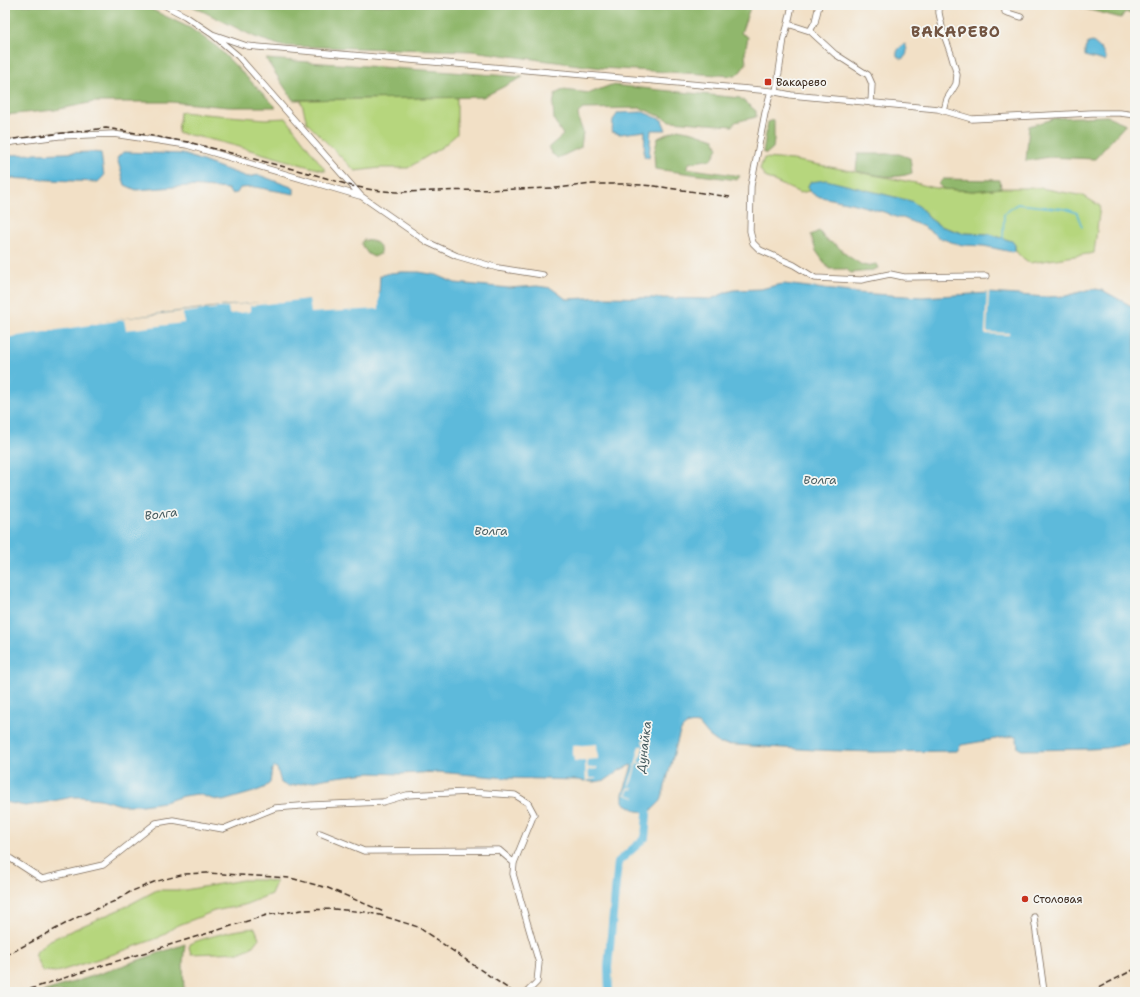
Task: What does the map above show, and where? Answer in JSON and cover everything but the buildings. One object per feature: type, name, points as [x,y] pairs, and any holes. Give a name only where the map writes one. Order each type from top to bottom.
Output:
[{"type":"street","points":[[164,5],[185,16],[212,34],[238,56],[361,196],[427,242],[457,256],[498,268],[543,275]]},
{"type":"street","points":[[792,5],[774,91],[765,113],[751,186],[750,231],[753,243],[760,250],[794,265],[815,278],[861,280],[890,274],[904,276],[986,276]]},
{"type":"street","points":[[810,32],[815,22],[819,5]]},
{"type":"street","points":[[940,5],[939,13],[943,32],[957,75],[956,84],[947,100],[944,111]]},
{"type":"street","points":[[1005,5],[1005,12],[1021,17]]},
{"type":"street","points":[[788,24],[810,32],[835,54],[868,75],[872,84],[871,103]]},
{"type":"street","points":[[212,34],[247,46],[774,91],[791,95],[938,109],[972,119],[1092,113],[1120,113],[1135,115]]},
{"type":"street","points":[[5,143],[59,136],[113,134],[187,145],[361,196]]},
{"type":"street","points":[[5,855],[42,879],[102,865],[156,823],[173,820],[223,829],[275,808],[383,802],[407,795],[470,792],[516,795],[528,803],[534,814],[514,864],[513,874],[540,963],[537,982],[527,992]]},
{"type":"street","points":[[320,833],[364,851],[498,850],[514,864]]},
{"type":"street","points":[[1034,917],[1044,992]]},
{"type":"green space","points":[[5,5],[142,5],[190,28],[217,47],[276,107],[229,107],[171,102],[94,102],[55,110],[5,115]]},
{"type":"green space","points":[[190,5],[751,5],[741,33],[748,37],[745,53],[746,64],[735,76],[602,68],[472,51],[282,46],[255,37]]},
{"type":"green space","points":[[1070,5],[1135,5],[1135,15],[1125,12],[1121,18]]},
{"type":"green space","points":[[266,59],[523,77],[483,97],[293,100]]},
{"type":"green space","points":[[611,85],[740,98],[756,111],[756,117],[735,122],[733,126],[671,121],[641,108],[583,109],[578,113],[583,132],[581,147],[558,158],[551,153],[549,147],[563,135],[554,120],[553,106],[555,94],[563,90],[590,93]]},
{"type":"green space","points":[[457,97],[457,134],[442,147],[408,168],[380,168],[355,171],[307,123],[301,100]]},
{"type":"green space","points":[[180,112],[266,119],[286,118],[326,171],[234,145],[178,133]]},
{"type":"green space","points":[[1107,116],[1126,124],[1095,159],[1049,157],[1026,161],[1029,126],[1054,118]]},
{"type":"green space","points":[[774,120],[773,148],[766,154],[763,152],[768,122]]},
{"type":"green space","points":[[678,129],[714,139],[718,148],[712,159],[689,163],[686,168],[740,176],[737,180],[655,169],[654,153],[658,138]]},
{"type":"green space","points":[[858,154],[899,154],[910,158],[912,173],[891,176],[856,171]]},
{"type":"green space","points":[[764,158],[793,160],[943,189],[973,191],[1001,188],[1040,188],[1084,196],[1100,206],[1094,253],[1030,263],[1020,256],[1015,250],[1015,245],[1011,241],[989,234],[962,233],[940,226],[929,218],[920,207],[808,186],[809,191],[800,193],[765,177],[760,169]]},
{"type":"green space","points":[[943,179],[1000,180],[1001,188],[973,191],[943,189],[938,184]]},
{"type":"green space","points":[[819,231],[826,240],[836,245],[848,256],[862,265],[867,266],[876,264],[878,268],[870,271],[851,273],[846,269],[829,269],[816,251],[811,235]]},
{"type":"green space","points":[[363,240],[376,242],[380,246],[380,254],[374,257],[368,254],[361,244]]},
{"type":"green space","points":[[243,880],[264,880],[276,882],[271,894],[244,905],[214,911],[176,926],[158,938],[57,972],[42,971],[34,954],[48,941],[125,907],[157,890],[185,890]]},
{"type":"green space","points":[[255,928],[259,938],[252,947],[241,952],[191,954],[189,947],[191,943],[239,930]]},
{"type":"green space","points":[[185,944],[183,962],[184,992],[42,992],[93,976]]},
{"type":"water","points":[[1093,42],[1101,49],[1106,59],[1105,61],[1085,56],[1085,49],[1088,43]]},
{"type":"water","points":[[905,44],[907,53],[905,57],[901,59],[897,56],[897,52]]},
{"type":"water","points":[[643,112],[662,120],[666,130],[651,130],[649,158],[644,156],[645,131],[620,134],[612,132],[613,120],[618,113]]},
{"type":"water","points":[[123,152],[183,154],[247,177],[259,175],[294,188],[294,194],[255,187],[240,188],[237,193],[231,194],[228,189],[189,186],[136,190],[125,185],[117,158]]},
{"type":"water","points":[[101,153],[104,176],[98,182],[5,178],[5,155]]},
{"type":"water","points":[[826,180],[911,201],[920,207],[929,218],[940,226],[962,233],[989,234],[1012,241],[1015,245],[1015,250],[1012,252],[984,246],[957,244],[940,238],[924,227],[903,218],[898,218],[884,212],[851,203],[816,196],[809,191],[808,186],[810,182]]},
{"type":"water","name":"Волга","points":[[402,272],[419,272],[437,275],[455,283],[509,288],[537,286],[551,288],[566,299],[604,297],[711,299],[734,290],[761,289],[784,284],[857,293],[922,297],[989,293],[1046,297],[1066,296],[1095,289],[1102,290],[1135,308],[1135,742],[1107,748],[1022,750],[1018,748],[1017,738],[1013,736],[961,745],[957,751],[872,752],[815,750],[720,744],[709,736],[699,724],[692,723],[686,725],[679,735],[661,801],[652,810],[647,812],[637,811],[623,801],[623,794],[632,766],[631,765],[620,770],[606,780],[594,782],[577,780],[507,778],[438,772],[359,774],[329,778],[291,786],[281,783],[277,768],[274,767],[272,769],[270,783],[264,788],[223,801],[198,794],[183,796],[164,802],[142,805],[121,805],[100,799],[82,797],[73,797],[25,806],[5,802],[5,336],[224,306],[379,294],[380,276]]},
{"type":"pier","points":[[987,291],[989,291],[987,332],[1009,333],[1009,335],[985,334]]},
{"type":"pier","points":[[379,293],[379,309],[311,313],[309,299],[250,306],[250,312],[229,314],[228,307],[183,313],[184,323],[126,330],[124,320],[5,338],[5,334],[20,331],[318,295]]},
{"type":"pier","points":[[643,739],[651,742],[650,745],[644,744],[641,755],[646,757],[640,756],[638,762],[646,764],[645,766],[637,763],[629,787],[633,788],[633,790],[629,789],[627,794],[635,798],[623,794],[626,793],[635,766],[632,766],[635,765],[639,746],[643,746]]},
{"type":"pier","points":[[597,744],[598,759],[587,760],[588,768],[597,767],[597,769],[588,770],[589,778],[596,779],[588,780],[588,784],[586,784],[585,760],[574,761],[572,746]]},
{"type":"waterway","points":[[1003,239],[1004,214],[1017,204],[1066,209],[1077,213],[1082,227]]},
{"type":"waterway","name":"Дунайка","points":[[609,992],[608,967],[618,862],[645,838],[648,802]]},
{"type":"railway","points":[[5,140],[106,128],[188,142],[316,175],[352,186],[397,192],[556,188],[593,184],[626,184],[655,186],[730,197]]},
{"type":"railway","points":[[5,956],[80,916],[115,901],[130,892],[154,882],[185,874],[207,873],[290,878],[328,888],[384,912]]},
{"type":"railway","points":[[21,992],[267,915],[302,910],[334,909],[380,915],[418,927],[513,992]]},
{"type":"railway","points":[[1091,992],[1135,969]]},
{"type":"place","name":"Вакарево","points":[[768,82]]},
{"type":"place","name":"Столовая","points":[[1025,899]]},
{"type":"district","name":"ВАКАРЕВО","points":[[956,32]]}]
